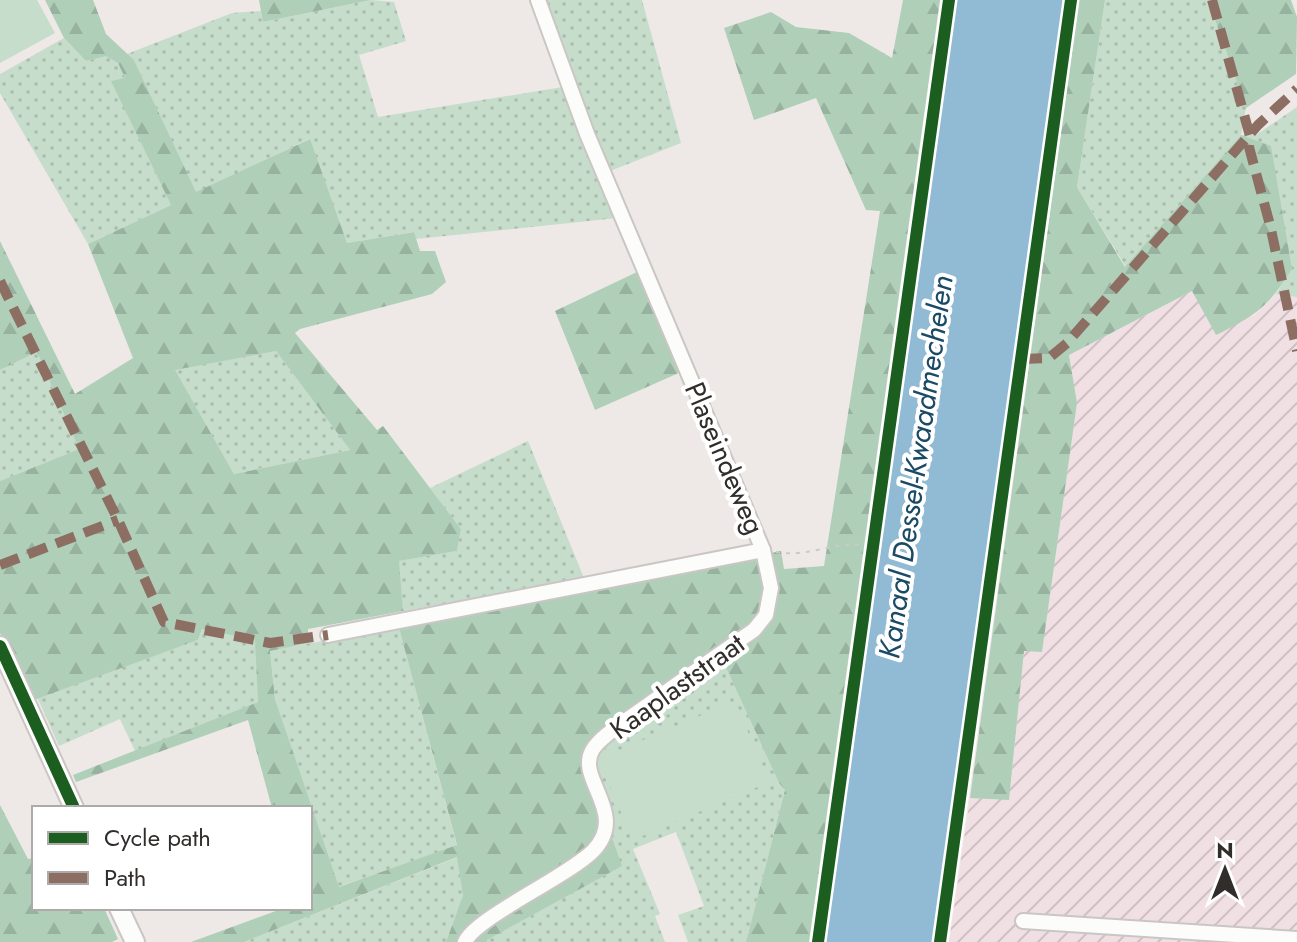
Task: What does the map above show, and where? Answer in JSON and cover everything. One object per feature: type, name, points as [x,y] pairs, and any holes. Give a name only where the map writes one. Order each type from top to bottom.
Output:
[{"type":"street","name":"Plaseindeweg","points":[[328,635],[763,550],[587,134],[538,0]]},
{"type":"street","name":"Kaaplaststraat","points":[[465,942],[478,926],[572,868],[603,839],[607,820],[590,761],[594,747],[626,720],[754,630],[766,615],[771,588],[763,550]]},
{"type":"street","points":[[0,646],[73,806]]},
{"type":"street","points":[[120,910],[135,942]]},
{"type":"street","points":[[1023,921],[1297,939]]},
{"type":"lane","points":[[818,942],[949,0]]},
{"type":"lane","points":[[940,942],[1071,0]]},
{"type":"path","points":[[763,550],[785,554],[824,550],[845,542],[874,546]]},
{"type":"shaded area","points":[[1192,291],[1253,317],[1276,294],[1297,297],[1297,942],[949,942],[970,798],[1009,799],[1024,650],[1042,651],[1077,403],[1069,355]]},
{"type":"green space","points":[[0,0],[37,0],[55,33],[0,63]]},
{"type":"green space","points":[[45,0],[93,0],[106,34],[134,60],[196,192],[310,139],[347,243],[414,232],[420,251],[435,251],[446,282],[432,294],[300,329],[295,333],[377,430],[383,426],[461,529],[457,551],[399,561],[403,611],[308,629],[308,643],[270,651],[275,699],[311,806],[271,806],[248,720],[76,782],[73,775],[258,702],[255,640],[202,629],[198,640],[31,701],[0,633],[0,481],[79,449],[37,352],[0,370],[0,241],[75,394],[133,358],[88,244],[171,205],[111,81],[125,78],[118,63],[106,56],[86,61],[64,38]],"holes":[[[276,351],[350,450],[234,474],[175,370]]]},
{"type":"green space","points":[[259,0],[371,0],[263,22]]},
{"type":"green space","points":[[371,0],[394,2],[406,41],[359,55],[378,117],[563,87],[617,218],[416,239],[413,232],[347,243],[309,139],[196,193],[134,60],[127,54],[232,13],[261,11],[263,22]]},
{"type":"green space","points":[[543,0],[642,0],[681,143],[610,171]]},
{"type":"green space","points":[[903,0],[940,0],[809,942],[746,942],[785,790],[719,652],[590,745],[585,762],[622,866],[487,942],[446,942],[463,895],[457,857],[244,942],[191,942],[279,910],[312,910],[312,808],[339,887],[457,845],[399,628],[781,551],[784,569],[824,566],[880,211],[866,210],[816,98],[754,120],[724,28],[771,12],[796,27],[849,33],[892,58]]},
{"type":"green space","points":[[1079,0],[1105,0],[1077,187],[1125,267],[1241,135],[1271,146],[1292,269],[1260,309],[1216,335],[1192,291],[1069,355],[1077,403],[1042,652],[1024,651],[1009,800],[970,798]]},
{"type":"green space","points":[[1105,0],[1208,0],[1246,108],[1241,135],[1126,267],[1077,187]]},
{"type":"green space","points":[[1208,0],[1291,0],[1297,17],[1296,74],[1246,108]]},
{"type":"green space","points":[[64,38],[86,61],[106,55],[118,62],[125,78],[112,82],[171,205],[88,244],[0,93],[0,74]]},
{"type":"green space","points":[[1297,107],[1297,297],[1276,294],[1292,269],[1241,135],[1256,135]]},
{"type":"green space","points":[[637,272],[681,372],[595,410],[555,311]]},
{"type":"green space","points":[[276,351],[350,450],[234,474],[174,369]]},
{"type":"green space","points":[[37,352],[79,449],[0,481],[0,370]]},
{"type":"green space","points":[[528,441],[584,578],[403,611],[398,561],[457,551],[461,529],[430,488]]},
{"type":"green space","points":[[399,628],[457,846],[338,887],[275,699],[270,650]]},
{"type":"green space","points":[[202,629],[256,640],[258,702],[135,751],[120,719],[59,746],[37,697],[198,640]]},
{"type":"green space","points":[[719,651],[779,783],[785,790],[746,942],[688,942],[678,915],[704,906],[676,832],[633,849],[660,914],[655,916],[665,942],[487,942],[621,866],[585,762],[585,753]]},
{"type":"green space","points":[[735,701],[769,782],[633,840],[598,759]]},
{"type":"green space","points":[[0,805],[28,859],[32,858],[32,910],[105,910],[118,939],[112,942],[0,942]]},
{"type":"green space","points":[[458,857],[463,895],[446,942],[244,942]]},
{"type":"water","name":"Kanaal Dessel-Kwaadmechelen","points":[[957,0],[1064,0],[934,942],[826,942]]},
{"type":"marked path","points":[[1212,0],[1250,136],[1249,147],[1270,225],[1297,351]]},
{"type":"marked path","points":[[1022,359],[1049,358],[1067,343],[1258,125],[1297,89]]},
{"type":"marked path","points":[[0,281],[118,520],[164,622],[270,643],[328,635]]},
{"type":"marked path","points":[[0,565],[118,520]]},
{"type":"cycle path","points":[[818,942],[949,0]]},
{"type":"cycle path","points":[[940,942],[1071,0]]},
{"type":"cycle path","points":[[0,646],[73,806]]}]
